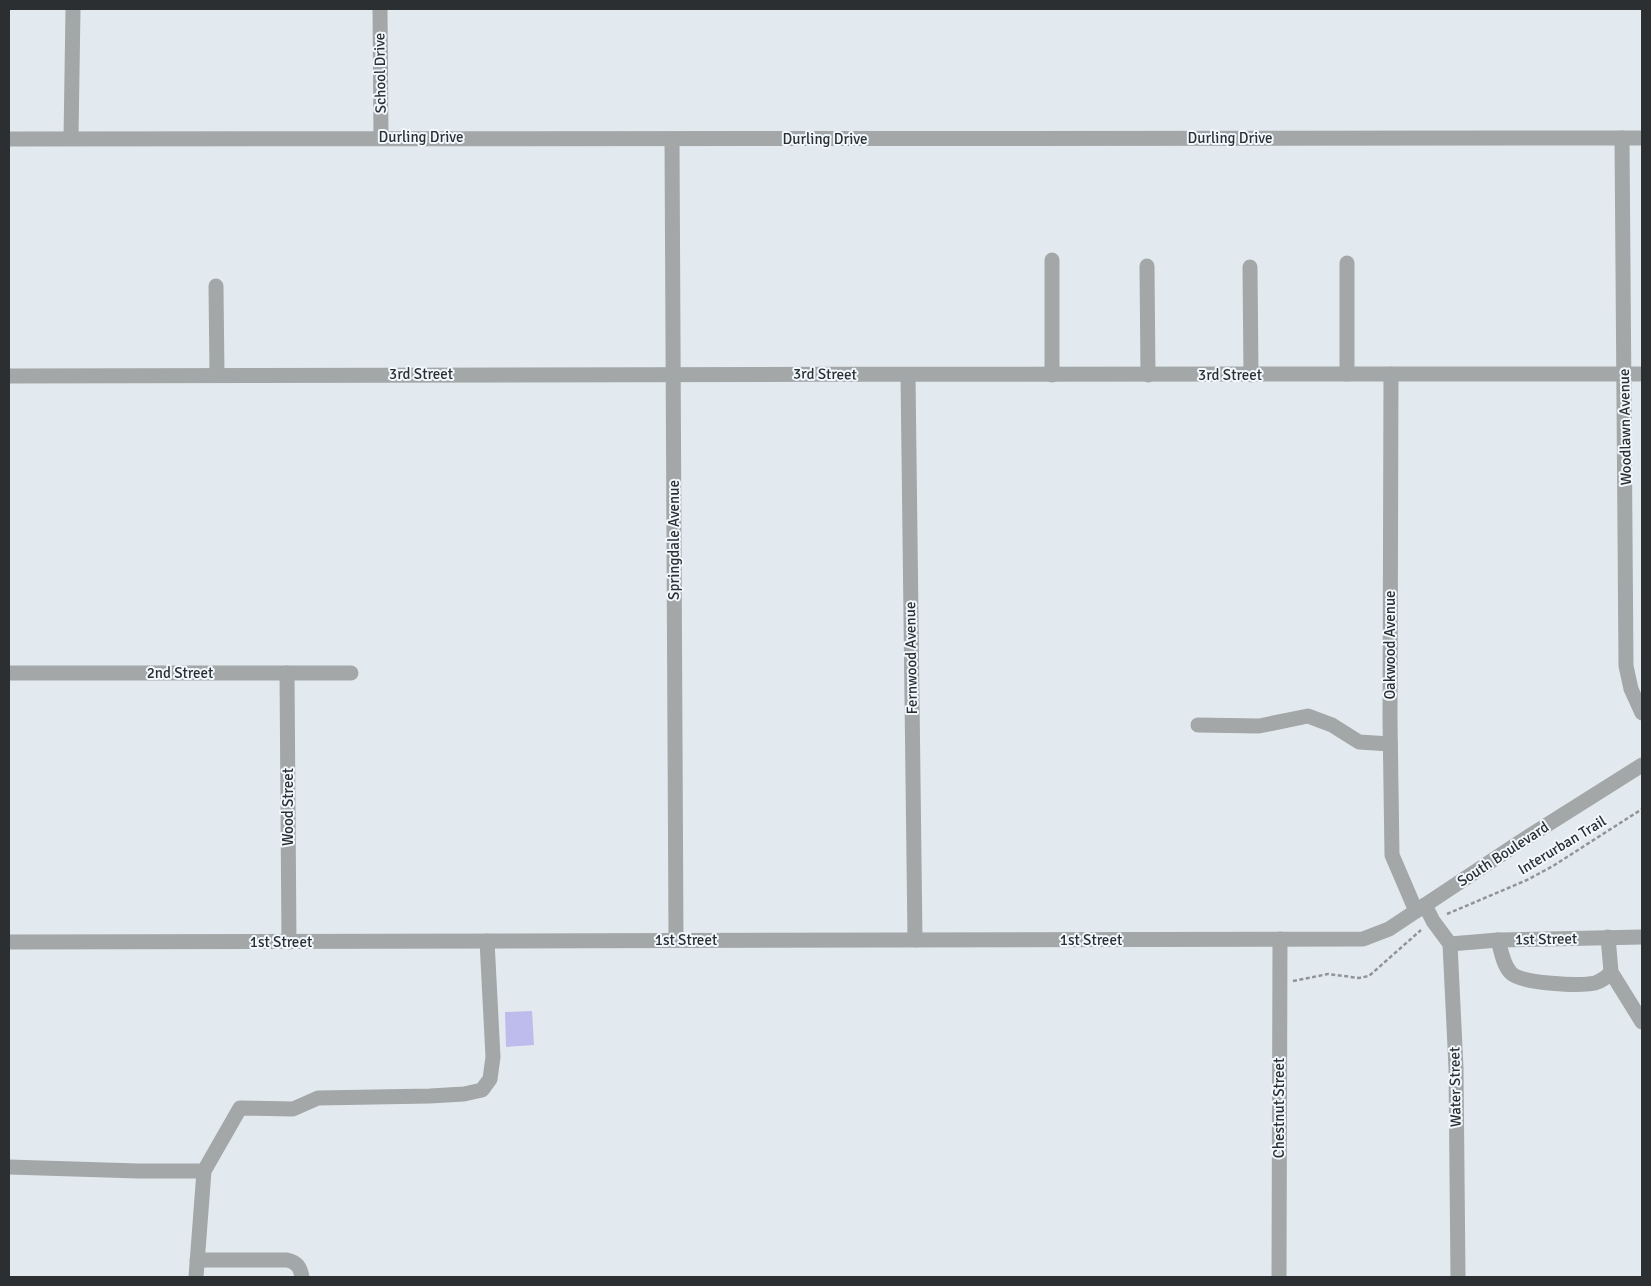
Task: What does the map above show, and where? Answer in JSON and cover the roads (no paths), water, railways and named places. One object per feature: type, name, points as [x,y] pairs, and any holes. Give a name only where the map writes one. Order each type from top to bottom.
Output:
[{"type":"street","points":[[71,138],[73,9]]},
{"type":"street","name":"School Drive","points":[[380,9],[381,137]]},
{"type":"street","name":"Durling Drive","points":[[9,139],[381,137],[672,139],[1642,138]]},
{"type":"street","name":"Woodlawn Avenue","points":[[1622,138],[1626,666],[1631,689],[1642,712]]},
{"type":"street","name":"Springdale Avenue","points":[[672,139],[676,940]]},
{"type":"street","points":[[1052,260],[1052,375]]},
{"type":"street","points":[[1347,263],[1347,374]]},
{"type":"street","points":[[1147,266],[1148,374]]},
{"type":"street","points":[[1250,266],[1251,374]]},
{"type":"street","points":[[216,286],[217,375]]},
{"type":"street","name":"3rd Street","points":[[9,376],[673,373],[908,375],[1642,374]]},
{"type":"street","name":"Oakwood Avenue","points":[[1390,374],[1390,744],[1392,855],[1421,908]]},
{"type":"street","name":"Fernwood Avenue","points":[[908,375],[914,940]]},
{"type":"street","name":"2nd Street","points":[[9,673],[351,673]]},
{"type":"street","name":"Wood Street","points":[[287,673],[289,942]]},
{"type":"street","points":[[1198,725],[1259,726],[1308,716],[1332,726],[1359,742],[1390,744]]},
{"type":"street","name":"South Boulevard","points":[[1363,939],[1389,929],[1520,842],[1642,765]]},
{"type":"street","points":[[1421,908],[1450,944]]},
{"type":"street","points":[[1608,937],[1611,972],[1642,1022]]},
{"type":"street","name":"1st Street","points":[[1450,944],[1498,940],[1642,937]]},
{"type":"street","name":"Chestnut Street","points":[[1278,1277],[1280,939]]},
{"type":"street","name":"1st Street","points":[[9,942],[1363,939]]},
{"type":"street","points":[[1498,940],[1511,972],[1520,978],[1535,981],[1587,984],[1598,982],[1611,972]]},
{"type":"street","points":[[196,1277],[204,1170],[240,1108],[293,1109],[318,1098],[430,1096],[464,1094],[482,1090],[490,1079],[493,1057],[487,941]]},
{"type":"street","name":"Water Street","points":[[1450,944],[1456,1068],[1458,1277]]},
{"type":"street","points":[[9,1167],[138,1172],[204,1170]]},
{"type":"street","points":[[197,1260],[294,1261],[302,1277]]}]
